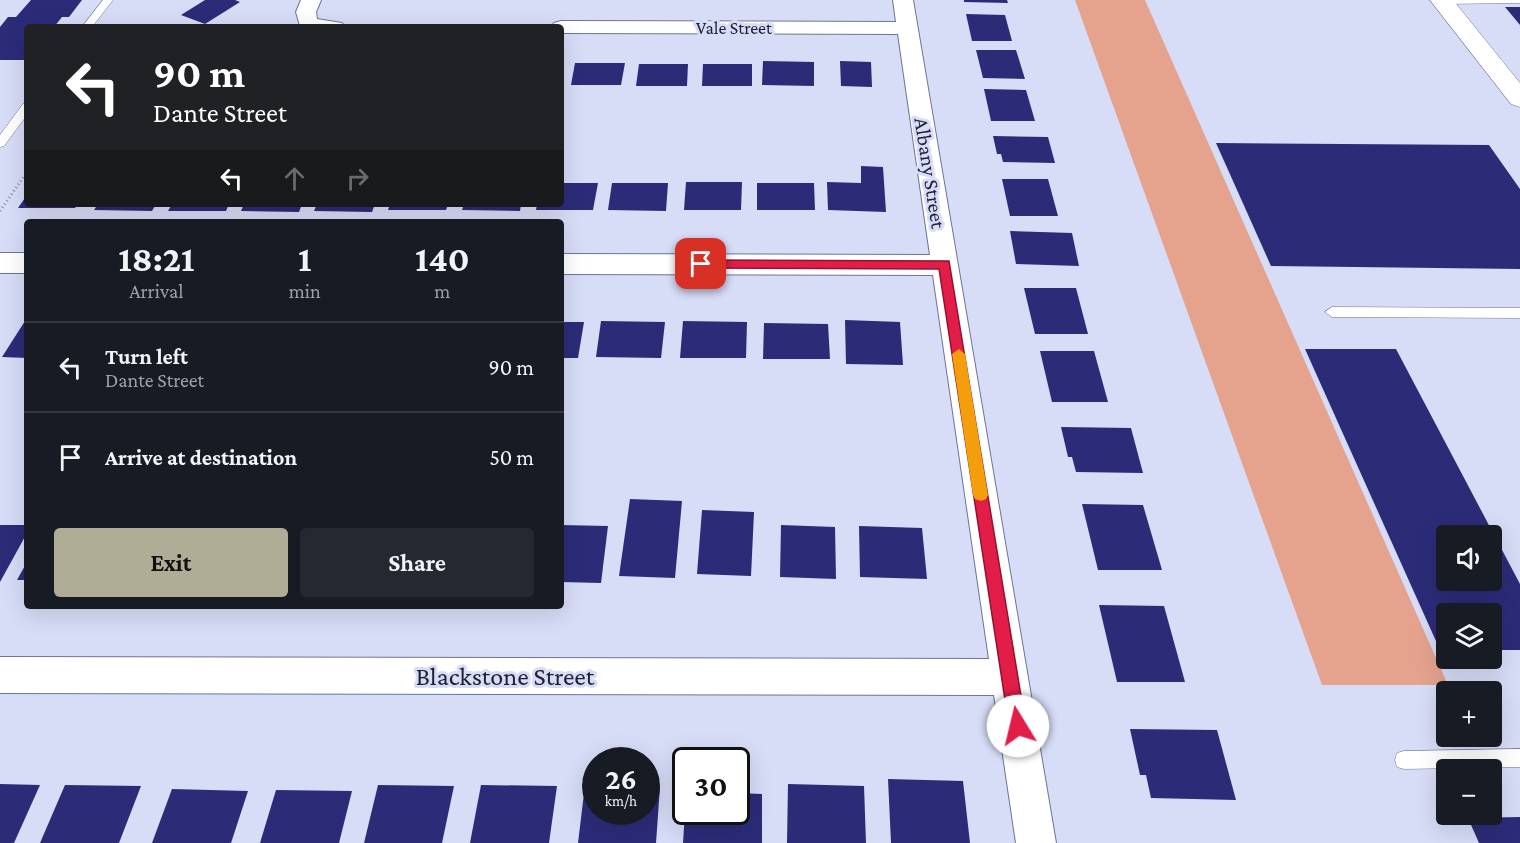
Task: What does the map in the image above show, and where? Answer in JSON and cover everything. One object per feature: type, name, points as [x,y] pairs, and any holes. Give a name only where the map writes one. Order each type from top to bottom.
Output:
[{"type":"street","points":[[311,0],[306,12],[307,22],[313,24]]},
{"type":"street","points":[[1442,0],[1520,99]]},
{"type":"street","name":"Vale Street","points":[[564,27],[905,14]]},
{"type":"street","name":"Albany Street","points":[[905,14],[1036,843]]},
{"type":"street","points":[[0,263],[24,263]]},
{"type":"street","points":[[564,264],[945,265]]},
{"type":"street","name":"Blackstone Street","points":[[0,675],[1010,677]]},
{"type":"lane","points":[[89,24],[108,0]]},
{"type":"lane","points":[[1442,0],[1520,0]]},
{"type":"lane","points":[[0,143],[24,111]]},
{"type":"lane","points":[[1332,312],[1520,313]]},
{"type":"lane","points":[[1404,760],[1520,758]]},
{"type":"path","points":[[0,211],[24,176]]},
{"type":"shaded area","points":[[1075,0],[1145,0],[1436,658],[1436,669],[1441,669],[1446,681],[1436,681],[1436,685],[1322,685]]},
{"type":"building","points":[[31,0],[82,0],[69,17],[62,17],[56,24],[24,24],[24,60],[0,60],[0,27],[8,17],[16,17]]},
{"type":"building","points":[[205,0],[240,2],[205,24],[181,15]]},
{"type":"building","points":[[964,0],[1007,0],[1008,3],[964,2]]},
{"type":"building","points":[[1505,7],[1520,7],[1520,25]]},
{"type":"building","points":[[966,14],[1005,15],[1012,41],[972,41]]},
{"type":"building","points":[[976,50],[1016,50],[1025,79],[983,78]]},
{"type":"building","points":[[763,61],[814,62],[814,86],[762,85]]},
{"type":"building","points":[[840,61],[871,62],[872,87],[841,86]]},
{"type":"building","points":[[575,63],[625,63],[621,85],[571,85]]},
{"type":"building","points":[[639,64],[688,64],[687,86],[636,86]]},
{"type":"building","points":[[703,64],[752,64],[752,86],[702,86]]},
{"type":"building","points":[[984,89],[1026,90],[1035,121],[991,121]]},
{"type":"building","points":[[993,136],[1048,137],[1055,163],[1003,162],[1001,154],[997,154]]},
{"type":"building","points":[[1216,143],[1489,145],[1520,189],[1520,269],[1271,266]]},
{"type":"building","points":[[861,166],[883,167],[886,212],[828,210],[827,182],[861,183]]},
{"type":"building","points":[[1002,179],[1048,179],[1058,216],[1010,216]]},
{"type":"building","points":[[686,182],[742,182],[741,210],[684,210]]},
{"type":"building","points":[[564,183],[598,183],[593,210],[536,210],[536,207],[564,207]]},
{"type":"building","points":[[612,183],[668,183],[666,211],[608,210]]},
{"type":"building","points":[[757,183],[814,183],[815,210],[757,210]]},
{"type":"building","points":[[24,199],[24,207],[76,207],[75,208],[18,208]]},
{"type":"building","points":[[96,207],[154,207],[152,211],[94,210]]},
{"type":"building","points":[[170,207],[228,207],[226,211],[168,211]]},
{"type":"building","points":[[243,207],[301,207],[299,212],[241,211]]},
{"type":"building","points":[[316,207],[374,207],[372,212],[314,211]]},
{"type":"building","points":[[389,207],[447,207],[446,210],[388,210]]},
{"type":"building","points":[[463,207],[521,207],[520,211],[462,210]]},
{"type":"building","points":[[1010,231],[1072,233],[1079,266],[1016,264]]},
{"type":"building","points":[[1024,288],[1076,288],[1088,334],[1035,334]]},
{"type":"building","points":[[845,320],[900,322],[903,365],[846,364]]},
{"type":"building","points":[[601,321],[665,322],[661,358],[596,357]]},
{"type":"building","points":[[683,321],[747,322],[746,358],[680,358]]},
{"type":"building","points":[[564,322],[584,322],[578,358],[564,358]]},
{"type":"building","points":[[24,323],[24,358],[2,357]]},
{"type":"building","points":[[764,323],[828,324],[830,359],[763,359]]},
{"type":"building","points":[[1305,349],[1396,349],[1489,525],[1436,525],[1436,591],[1502,591],[1502,550],[1520,584],[1520,650],[1502,650],[1502,603],[1436,603],[1436,641]]},
{"type":"building","points":[[1040,351],[1094,351],[1108,402],[1052,402]]},
{"type":"building","points":[[1061,427],[1131,428],[1143,473],[1076,472],[1072,457],[1068,457]]},
{"type":"building","points":[[630,499],[682,501],[675,578],[619,576]]},
{"type":"building","points":[[1082,504],[1143,505],[1162,570],[1098,570]]},
{"type":"building","points":[[702,510],[754,512],[751,576],[697,574]]},
{"type":"building","points":[[0,525],[24,525],[24,538],[0,582]]},
{"type":"building","points":[[564,525],[608,526],[601,583],[564,582]]},
{"type":"building","points":[[781,525],[835,527],[836,579],[780,577]]},
{"type":"building","points":[[859,526],[922,528],[927,579],[860,577]]},
{"type":"building","points":[[24,567],[24,580],[17,580]]},
{"type":"building","points":[[1099,605],[1164,606],[1185,682],[1117,682]]},
{"type":"building","points":[[1130,729],[1217,730],[1236,800],[1151,798],[1146,775],[1140,775]]},
{"type":"building","points":[[888,779],[963,781],[970,843],[891,843]]},
{"type":"building","points":[[0,784],[40,785],[14,843],[0,843]]},
{"type":"building","points":[[788,784],[864,786],[866,843],[787,843]]},
{"type":"building","points":[[65,785],[141,786],[119,843],[40,843]]},
{"type":"building","points":[[378,785],[454,786],[442,843],[364,843]]},
{"type":"building","points":[[481,785],[557,786],[549,843],[470,843]]},
{"type":"building","points":[[172,789],[248,791],[231,843],[152,843]]},
{"type":"building","points":[[276,790],[352,791],[339,843],[260,843]]},
{"type":"building","points":[[750,794],[762,794],[762,843],[683,843],[684,825],[750,825]]},
{"type":"building","points":[[582,810],[582,825],[657,825],[656,843],[578,843]]},
{"type":"building","points":[[1502,817],[1520,817],[1520,843],[1479,843],[1471,825],[1502,825]]},
{"type":"slow traffic","points":[[959,354],[981,495]]},
{"type":"route","points":[[701,264],[945,265],[1018,726]]}]
